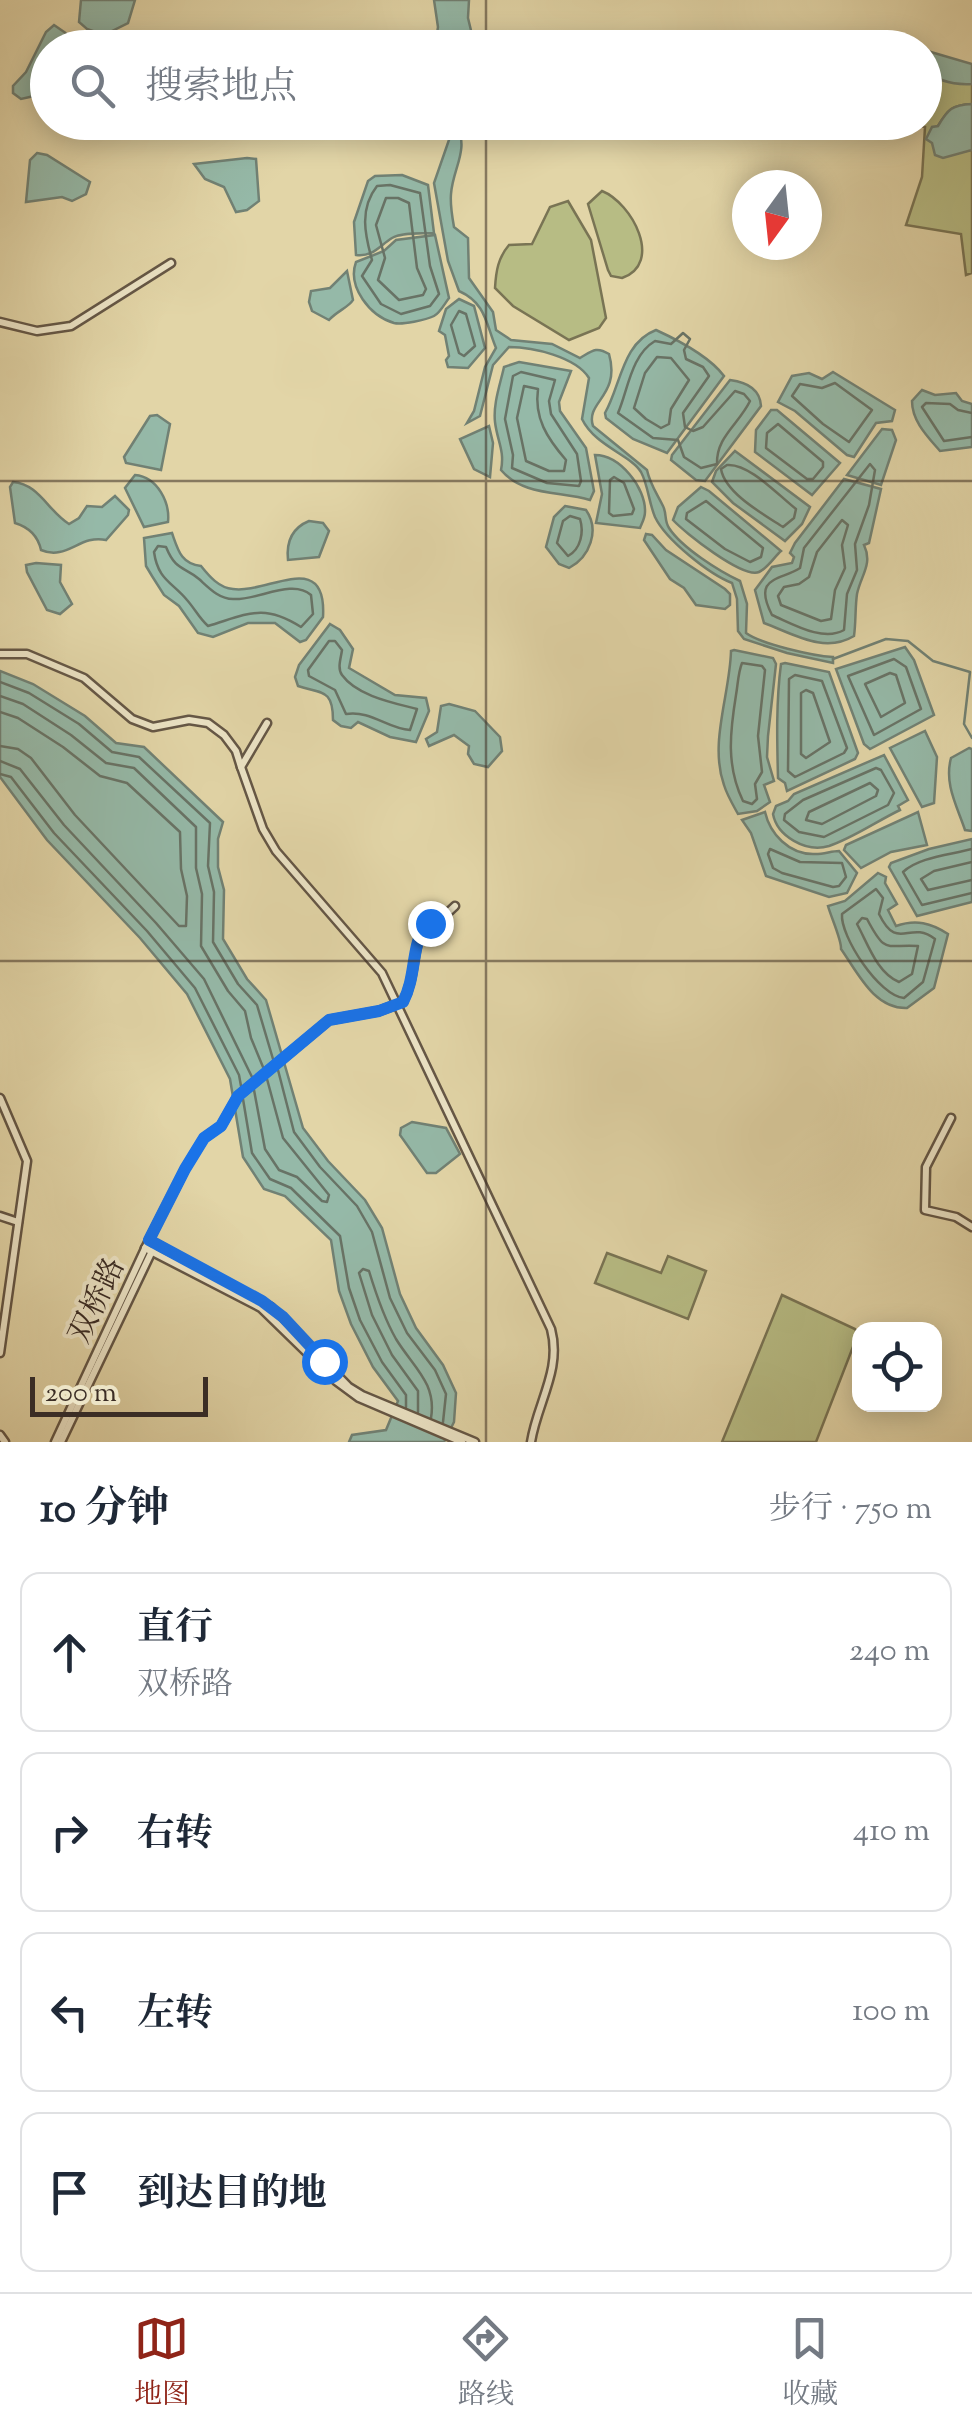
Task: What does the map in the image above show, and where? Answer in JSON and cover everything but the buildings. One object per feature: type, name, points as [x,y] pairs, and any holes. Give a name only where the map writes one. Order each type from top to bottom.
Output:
[{"type":"street","points":[[0,322],[36,331],[71,326],[170,263]]},
{"type":"street","points":[[0,654],[26,654],[84,678],[132,719],[153,727],[189,720],[208,723],[224,734],[236,751],[263,829],[276,852],[382,973],[552,1329],[556,1359],[535,1414],[531,1442]]},
{"type":"street","points":[[241,767],[268,723]]},
{"type":"street","points":[[397,1006],[403,1002],[413,977],[415,944],[424,926],[439,920],[455,906]]},
{"type":"street","name":"双桥路","points":[[58,1442],[185,1169],[204,1138],[221,1126],[238,1096],[329,1020],[397,1006]]},
{"type":"street","points":[[0,1098],[28,1161],[0,1352]]},
{"type":"street","points":[[950,1118],[926,1168],[926,1210],[956,1217],[972,1227]]},
{"type":"street","points":[[0,1216],[18,1222]]},
{"type":"street","points":[[151,1246],[261,1308],[349,1392],[476,1442]]},
{"type":"street","points":[[0,1435],[5,1442]]},
{"type":"street","points":[[453,1436],[462,1442]]},
{"type":"green space","points":[[942,77],[972,84],[972,104],[951,109],[942,120]]},
{"type":"green space","points":[[942,133],[953,153],[972,150],[972,273],[966,275],[961,234],[906,225],[922,177],[924,140],[942,140]]},
{"type":"green space","points":[[602,191],[624,208],[639,233],[641,260],[622,278],[611,276],[608,270],[588,204]]},
{"type":"green space","points":[[568,201],[591,240],[606,318],[599,328],[569,340],[513,306],[495,288],[498,265],[509,245],[532,244],[550,207]]},
{"type":"green space","points":[[607,1253],[661,1273],[668,1256],[706,1271],[688,1319],[595,1283]]},
{"type":"green space","points":[[782,1295],[852,1328],[852,1349],[816,1442],[722,1442]]},
{"type":"water","points":[[81,0],[135,0],[128,23],[114,30],[90,30],[79,22]]},
{"type":"water","points":[[434,0],[469,0],[471,30],[438,30]]},
{"type":"water","points":[[942,55],[972,64],[972,84],[942,79]]},
{"type":"water","points":[[30,64],[30,97],[21,99],[13,93],[13,86]]},
{"type":"water","points":[[972,104],[972,150],[943,158],[935,155],[928,140],[942,140],[942,120],[960,105]]},
{"type":"water","points":[[449,140],[461,140],[451,194],[454,227],[468,238],[469,278],[493,312],[496,330],[511,340],[552,344],[580,358],[597,350],[609,354],[610,380],[594,411],[593,426],[647,470],[667,525],[675,536],[740,581],[747,604],[746,633],[788,649],[833,657],[833,663],[744,639],[738,631],[732,583],[700,564],[668,536],[655,517],[641,472],[595,436],[582,419],[589,378],[574,364],[541,351],[509,347],[493,365],[480,416],[467,423],[485,367],[496,348],[484,315],[475,302],[459,291],[448,261],[434,183]]},
{"type":"water","points":[[37,153],[47,155],[90,182],[86,194],[72,201],[62,197],[26,202],[30,160]]},
{"type":"water","points":[[256,159],[259,201],[236,212],[224,187],[205,179],[194,164]]},
{"type":"water","points":[[402,175],[428,185],[434,233],[396,236],[371,253],[356,255],[354,222],[368,181],[375,176]]},
{"type":"water","points":[[435,235],[449,298],[442,308],[430,318],[414,322],[394,323],[377,314],[358,290],[356,262],[384,251],[396,240]]},
{"type":"water","points":[[347,271],[353,300],[329,320],[312,311],[311,291],[330,288]]},
{"type":"water","points":[[459,299],[474,306],[485,348],[468,368],[448,367],[445,335],[439,331],[446,309]]},
{"type":"water","points":[[656,330],[702,356],[724,376],[667,453],[633,439],[605,413],[629,355],[645,336]]},
{"type":"water","points":[[519,362],[571,371],[559,402],[560,411],[586,448],[594,491],[590,500],[531,489],[501,470],[496,401],[504,367]]},
{"type":"water","points":[[833,372],[895,410],[892,421],[876,423],[854,457],[778,402],[792,376],[809,373],[822,379]]},
{"type":"water","points":[[730,380],[751,387],[761,406],[705,481],[696,480],[671,460],[672,455]]},
{"type":"water","points":[[922,390],[935,395],[956,393],[962,401],[972,404],[972,447],[940,451],[915,415],[912,401]]},
{"type":"water","points":[[771,410],[777,410],[840,463],[812,495],[755,452],[756,430]]},
{"type":"water","points":[[157,415],[170,424],[161,470],[126,463],[124,457],[150,416]]},
{"type":"water","points":[[489,426],[493,443],[490,477],[474,469],[460,439]]},
{"type":"water","points":[[882,429],[892,430],[896,440],[881,485],[847,475]]},
{"type":"water","points":[[735,451],[810,507],[802,524],[785,541],[733,503],[712,482],[716,471]]},
{"type":"water","points":[[595,455],[614,461],[636,483],[645,512],[640,528],[596,523],[602,494]]},
{"type":"water","points":[[135,475],[150,481],[161,492],[168,522],[144,527],[125,488]]},
{"type":"water","points":[[844,479],[881,489],[869,543],[864,545],[867,564],[857,594],[854,636],[820,643],[764,623],[755,590],[772,567],[792,563],[794,557],[790,553],[795,543]]},
{"type":"water","points":[[13,482],[37,493],[69,524],[87,506],[102,507],[115,496],[129,510],[128,515],[106,540],[89,541],[58,552],[41,550],[32,533],[15,523],[10,487]]},
{"type":"water","points":[[701,487],[781,551],[762,570],[740,569],[673,520],[678,507]]},
{"type":"water","points":[[565,506],[586,510],[592,526],[587,550],[569,568],[559,564],[546,547],[554,517]]},
{"type":"water","points":[[309,521],[323,523],[329,531],[319,557],[288,560],[291,536]]},
{"type":"water","points":[[172,533],[185,559],[201,566],[228,588],[247,589],[293,579],[316,584],[322,596],[323,617],[306,640],[300,642],[275,623],[248,623],[213,637],[198,633],[179,606],[164,595],[146,566],[144,538]]},
{"type":"water","points":[[646,534],[725,589],[730,594],[730,605],[725,609],[696,605],[684,588],[670,579],[644,540]]},
{"type":"water","points":[[26,565],[61,565],[60,582],[72,604],[60,614],[47,610],[27,572]]},
{"type":"water","points":[[330,624],[340,630],[353,649],[349,668],[395,695],[426,698],[429,711],[416,742],[390,737],[358,722],[351,728],[341,726],[333,720],[328,697],[298,686],[295,677],[299,665]]},
{"type":"water","points":[[905,647],[914,660],[934,715],[870,749],[864,744],[836,669]]},
{"type":"water","points":[[734,650],[773,658],[776,664],[767,757],[774,781],[764,785],[770,802],[757,811],[738,814],[724,785],[719,752]]},
{"type":"water","points":[[781,664],[829,672],[858,753],[855,759],[787,791],[778,778],[777,750],[779,678]]},
{"type":"water","points":[[0,671],[33,684],[85,716],[116,743],[144,747],[223,822],[218,839],[218,867],[224,890],[223,939],[247,979],[266,1000],[303,1128],[365,1200],[382,1228],[400,1294],[456,1393],[454,1422],[444,1442],[349,1442],[352,1435],[386,1430],[398,1401],[373,1367],[351,1324],[339,1291],[331,1240],[285,1196],[264,1189],[243,1157],[230,1079],[187,994],[47,840],[0,777]]},
{"type":"water","points":[[449,704],[475,711],[500,737],[502,751],[488,767],[474,764],[468,754],[469,746],[454,735],[429,746],[426,739],[437,732],[441,706]]},
{"type":"water","points":[[925,731],[937,757],[934,803],[922,807],[890,748]]},
{"type":"water","points":[[969,748],[972,831],[965,830],[949,777],[951,758]]},
{"type":"water","points":[[884,755],[908,800],[898,806],[900,810],[847,839],[820,848],[802,845],[780,829],[773,814],[776,806],[794,794]]},
{"type":"water","points":[[765,812],[776,835],[796,851],[839,851],[857,873],[847,893],[829,897],[766,876],[751,833],[742,820]]},
{"type":"water","points":[[918,812],[927,845],[891,852],[861,868],[844,850],[846,845]]},
{"type":"water","points":[[972,839],[972,902],[917,916],[889,867],[891,863]]},
{"type":"water","points":[[878,873],[886,877],[885,883],[897,904],[888,910],[896,926],[923,923],[948,934],[934,988],[907,1008],[885,1003],[861,978],[841,949],[828,906],[845,901]]},
{"type":"water","points":[[412,1122],[446,1128],[460,1154],[436,1173],[427,1173],[400,1135],[401,1128]]},
{"type":"waterway","points":[[833,659],[886,639],[908,641],[933,661],[970,672],[964,724],[972,738]]},
{"type":"route","points":[[324,1361],[283,1317],[262,1301],[149,1240],[168,1196],[204,1138],[221,1126],[238,1096],[329,1020],[379,1011],[403,1002],[413,977],[415,944],[424,926],[430,923]]}]
